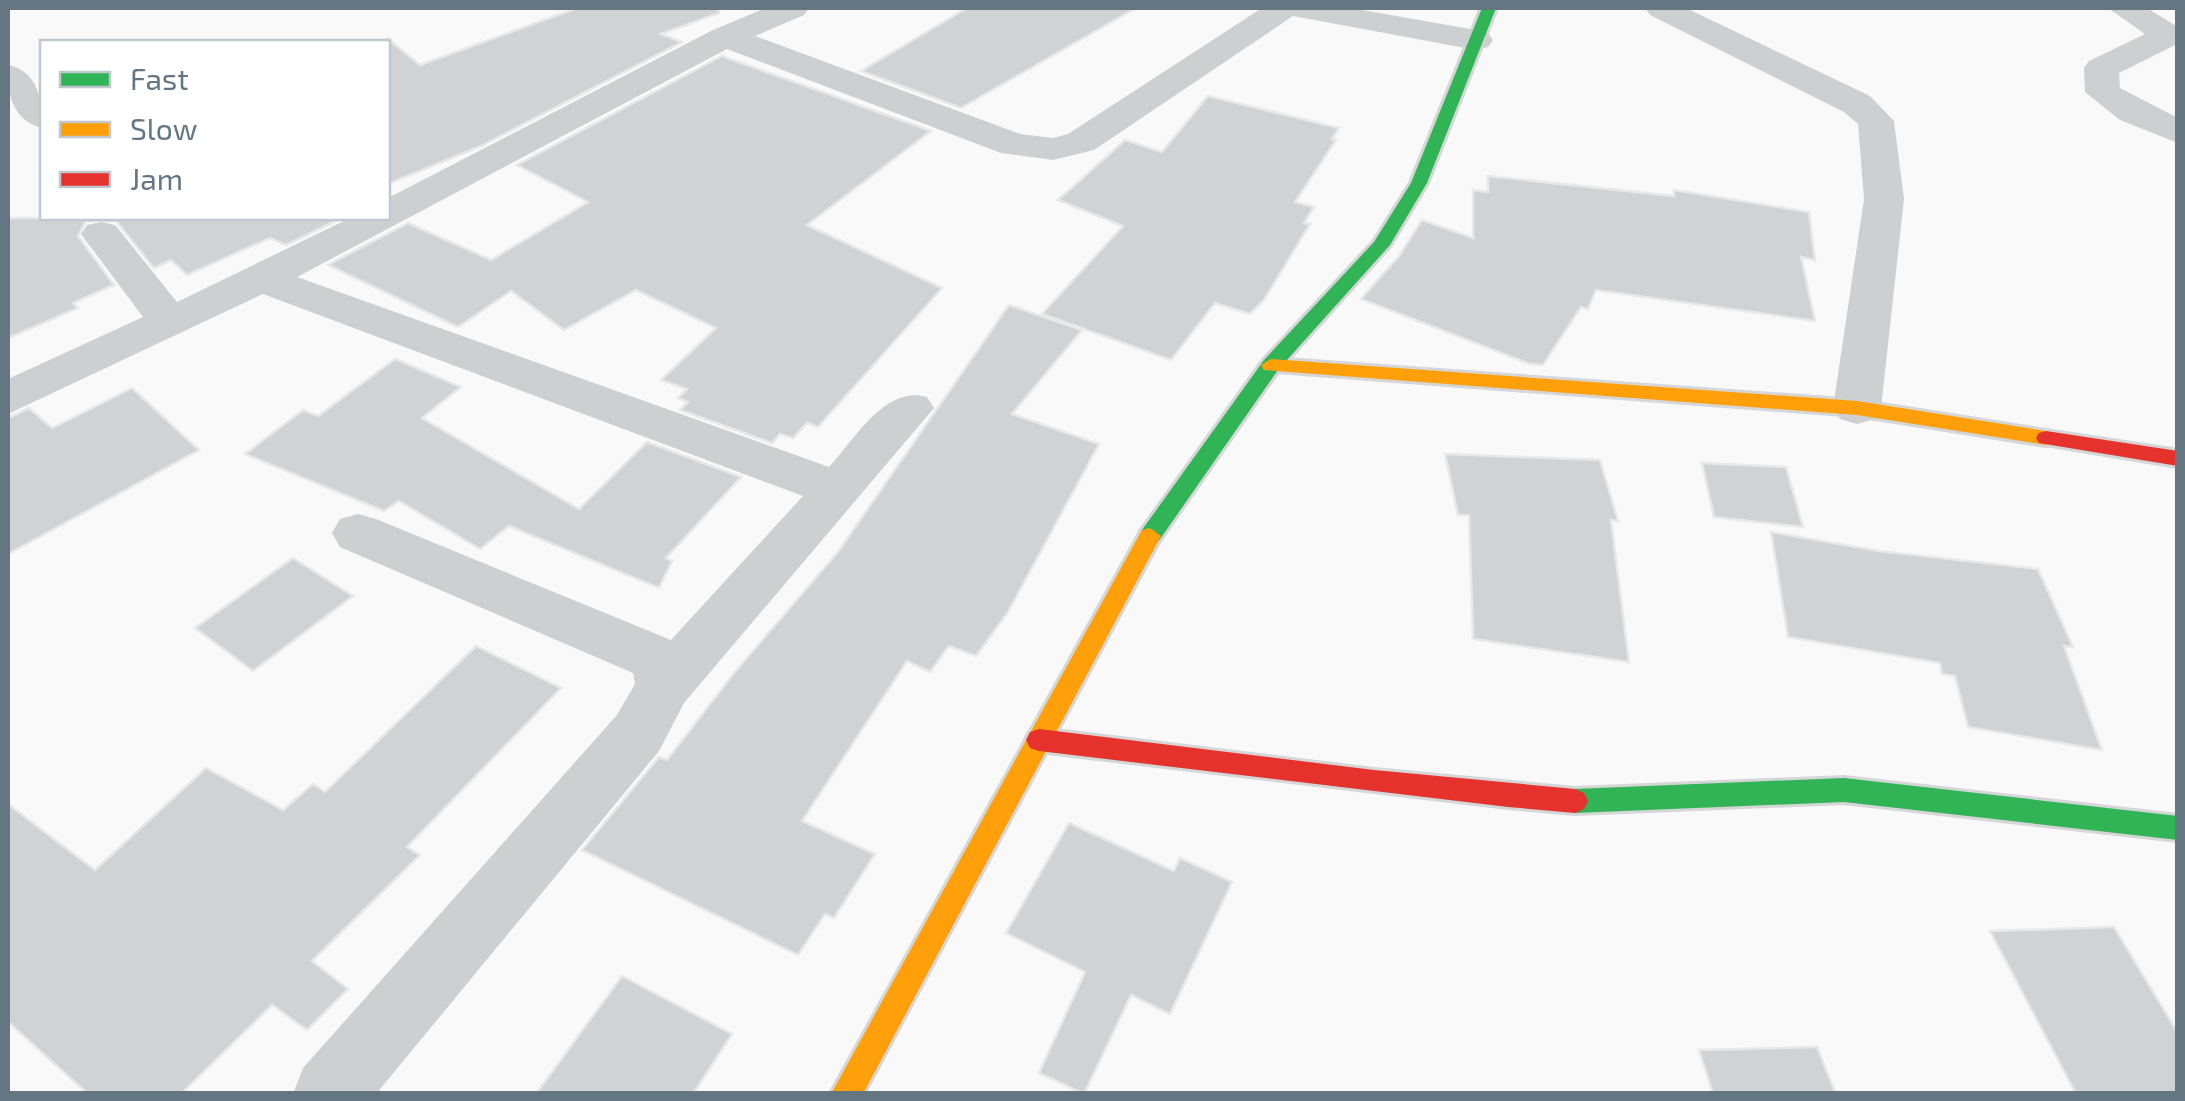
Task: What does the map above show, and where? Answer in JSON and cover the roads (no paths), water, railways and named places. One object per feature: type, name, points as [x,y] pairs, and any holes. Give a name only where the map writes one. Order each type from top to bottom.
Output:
[{"type":"street","points":[[390,213],[756,18],[1014,146],[1053,149],[1081,142],[1283,8]]},
{"type":"street","points":[[1300,8],[1476,40]]},
{"type":"street","points":[[846,1094],[1147,540],[1270,365],[1381,245],[1419,183],[1489,8]]},
{"type":"street","points":[[1661,8],[1857,104],[1876,121],[1884,200],[1857,408]]},
{"type":"street","points":[[2124,8],[2163,30],[2164,38],[2101,68],[2103,92],[2133,112],[2178,132]]},
{"type":"street","points":[[8,75],[40,114]]},
{"type":"street","points":[[8,398],[168,320],[262,280],[376,220]]},
{"type":"street","points":[[100,234],[168,320]]},
{"type":"street","points":[[262,280],[837,489]]},
{"type":"street","points":[[1270,365],[1857,408],[2178,458]]},
{"type":"street","points":[[329,1094],[638,733],[664,686],[910,408]]},
{"type":"street","points":[[358,533],[658,658],[664,686]]},
{"type":"street","points":[[1039,740],[1268,765],[1459,794],[1599,804],[1844,790],[2178,828]]}]
